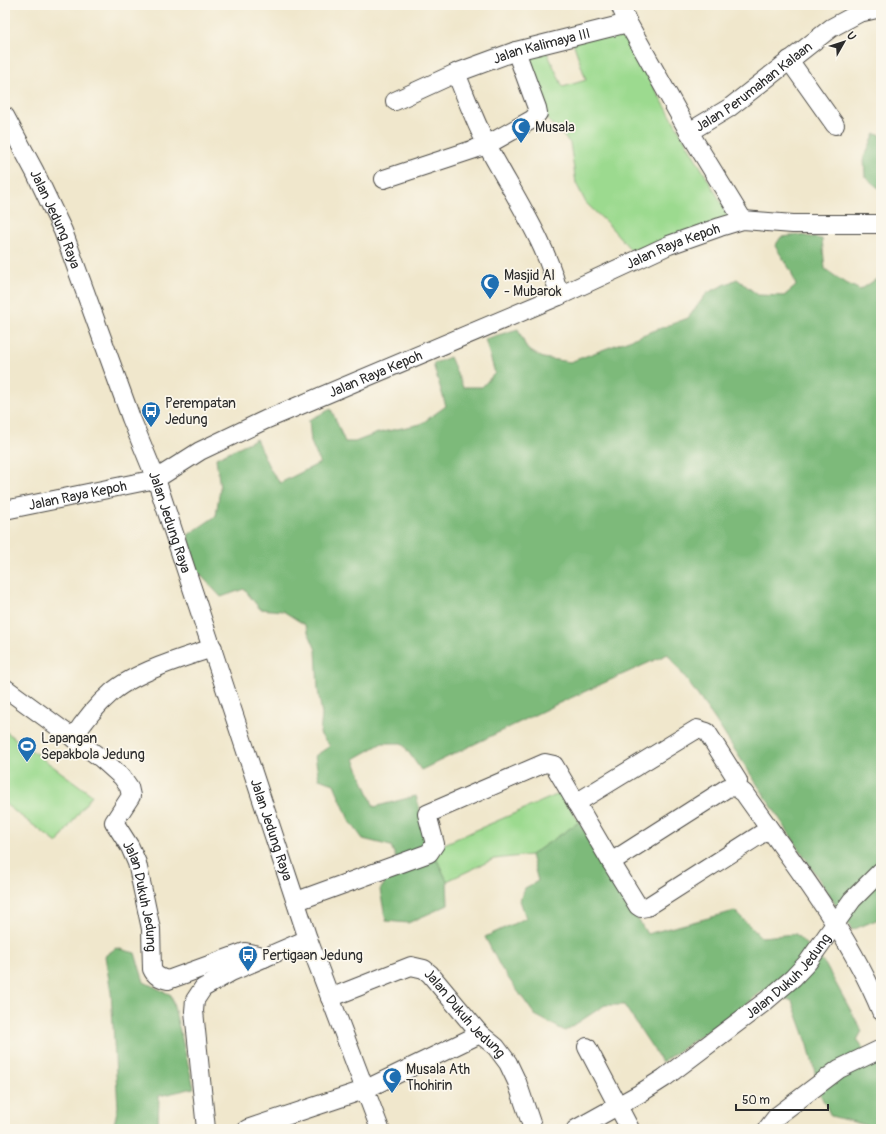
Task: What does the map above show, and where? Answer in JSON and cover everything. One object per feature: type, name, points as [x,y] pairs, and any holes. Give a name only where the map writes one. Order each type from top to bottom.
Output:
[{"type":"street","name":"Jalan Perumahan Kalaan","points":[[620,5],[628,23],[689,132],[743,220]]},
{"type":"street","name":"Jalan Perumahan Kalaan","points":[[689,132],[729,108],[831,28],[859,14],[881,8]]},
{"type":"street","name":"Jalan Kalimaya III","points":[[395,101],[456,73],[516,51],[628,23]]},
{"type":"street","points":[[384,179],[487,145],[533,119],[538,113],[537,108],[516,51]]},
{"type":"street","points":[[789,60],[835,125]]},
{"type":"street","points":[[456,73],[487,145],[536,237],[556,281],[559,296]]},
{"type":"street","name":"Jalan Jedung Raya","points":[[5,116],[13,146],[63,231],[131,418],[156,480],[213,648],[308,939],[380,1129]]},
{"type":"street","points":[[743,220],[793,224],[881,224]]},
{"type":"street","name":"Jalan Raya Kepoh","points":[[5,510],[156,480],[200,451],[265,420],[559,296],[669,246],[743,220]]},
{"type":"street","points":[[5,688],[73,738],[94,710],[112,692],[161,666],[213,648]]},
{"type":"street","points":[[576,803],[698,729],[707,732],[714,741],[738,781],[736,787]]},
{"type":"street","name":"Jalan Dukuh Jedung","points":[[73,738],[122,777],[129,787],[131,796],[114,822],[130,847],[137,863],[151,929],[152,969],[154,974],[162,979],[168,980],[245,952],[264,958]]},
{"type":"street","points":[[296,901],[429,853],[435,844],[427,814],[545,763],[554,765],[611,862],[638,906],[641,908],[647,907],[769,829]]},
{"type":"street","points":[[611,862],[727,788],[736,787],[744,792],[836,924]]},
{"type":"street","name":"Jalan Dukuh Jedung","points":[[576,1129],[664,1078],[766,1002],[793,978],[808,962],[852,900],[881,871]]},
{"type":"street","name":"Jalan Dukuh Jedung","points":[[836,924],[867,978],[881,1011]]},
{"type":"street","points":[[206,1129],[195,1000],[203,988],[264,958],[308,939]]},
{"type":"street","name":"Jalan Dukuh Jedung","points":[[330,998],[411,966],[418,967],[430,974],[480,1034],[496,1047],[508,1063],[517,1082],[533,1129]]},
{"type":"street","points":[[247,1129],[364,1090],[480,1034]]},
{"type":"street","points":[[587,1047],[630,1129]]},
{"type":"street","points":[[767,1129],[777,1116],[839,1069],[881,1049]]},
{"type":"green space","points":[[620,29],[731,219],[632,251],[607,223],[586,203],[576,183],[570,143],[548,120],[522,51],[545,48],[563,87],[586,80],[573,42]]},
{"type":"green space","points":[[875,134],[881,135],[881,190],[865,177],[864,157]]},
{"type":"green space","points":[[800,235],[822,239],[825,269],[842,281],[860,290],[881,276],[881,918],[852,930],[714,718],[668,654],[555,705],[421,770],[402,743],[382,743],[354,759],[374,807],[416,796],[430,845],[447,881],[448,905],[408,923],[386,921],[380,890],[390,875],[402,873],[391,846],[363,839],[349,820],[334,784],[319,779],[315,756],[330,746],[320,734],[322,715],[318,690],[316,650],[305,625],[283,611],[260,609],[244,589],[221,597],[196,570],[188,535],[216,516],[220,488],[216,458],[256,439],[270,469],[280,483],[320,463],[311,442],[309,420],[331,409],[345,442],[355,442],[378,433],[421,424],[446,406],[433,364],[450,357],[463,387],[482,387],[495,373],[485,339],[518,329],[527,349],[543,358],[570,362],[688,318],[707,293],[737,279],[758,295],[784,296],[796,286],[791,271],[775,246],[781,237]]},
{"type":"green space","name":"Lapangan Sepakbola Jedung","points":[[5,731],[92,795],[57,843],[5,804]]},
{"type":"green space","points":[[561,793],[579,822],[531,855],[494,859],[447,881],[430,845],[442,845]]},
{"type":"green space","points":[[579,822],[647,934],[735,911],[761,937],[796,934],[825,964],[862,1031],[857,1040],[870,1058],[881,1055],[881,1129],[831,1116],[821,1096],[808,1045],[792,1001],[764,990],[730,1016],[662,1062],[624,1005],[605,1005],[565,1031],[535,1015],[501,968],[485,937],[526,918],[520,900],[525,888],[538,881],[531,855]]},
{"type":"green space","points":[[116,948],[135,953],[144,982],[171,995],[194,1088],[159,1096],[158,1129],[113,1129],[118,1107],[111,992],[105,956]]},
{"type":"place","name":"Musala","points":[[521,144]]},
{"type":"place","name":"Masjid Al - Mubarok","points":[[490,300]]},
{"type":"place","name":"Perempatan Jedung","points":[[151,428]]},
{"type":"place","name":"Lapangan Sepakbola Jedung","points":[[27,763]]},
{"type":"place","name":"Pertigaan Jedung","points":[[248,972]]},
{"type":"place","name":"Musala Ath Thohirin","points":[[392,1094]]}]
